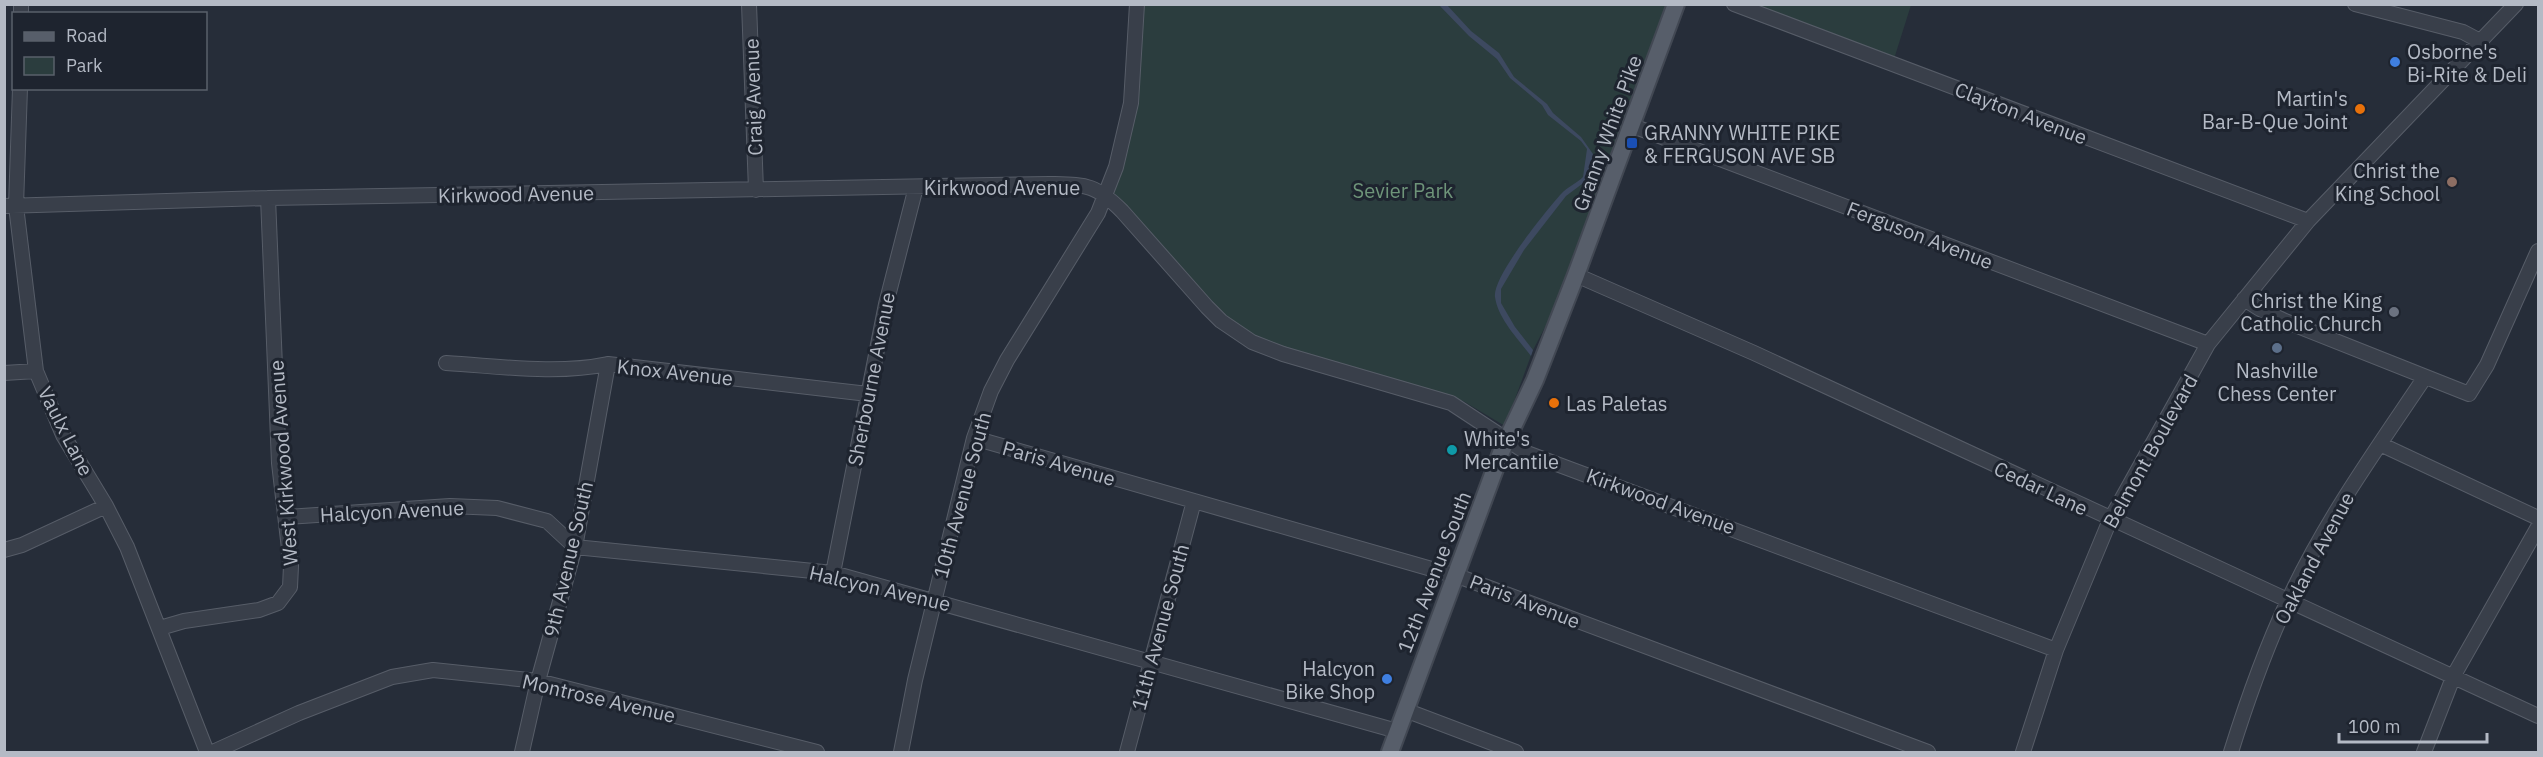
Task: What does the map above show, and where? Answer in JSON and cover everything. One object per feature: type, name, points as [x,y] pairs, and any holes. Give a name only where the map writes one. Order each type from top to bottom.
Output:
[{"type":"main road","name":"Granny White Pike","points":[[1576,275],[1633,126],[1676,4]]},
{"type":"main road","name":"12th Avenue South","points":[[1390,753],[1507,441],[1535,380],[1576,275]]},
{"type":"street","name":"Craig Avenue","points":[[749,4],[756,190]]},
{"type":"street","name":"10th Avenue South","points":[[901,753],[915,680],[974,438],[991,391],[1007,360],[1098,213],[1116,166],[1127,124],[1133,82],[1137,4]]},
{"type":"street","name":"Clayton Avenue","points":[[1734,4],[2308,221]]},
{"type":"street","points":[[2355,4],[2463,32],[2480,41]]},
{"type":"street","name":"Belmont Boulevard","points":[[2023,753],[2056,650],[2110,520],[2208,344],[2308,221],[2516,4]]},
{"type":"street","name":"Vaulx Lane","points":[[20,90],[10,206],[36,371],[63,435],[106,506],[128,548],[207,753]]},
{"type":"street","name":"Ferguson Avenue","points":[[1633,126],[2208,344]]},
{"type":"street","name":"Kirkwood Avenue","points":[[10,206],[268,198],[916,187],[1079,185],[1092,187],[1104,194],[1221,321],[1252,342],[1282,354],[1451,403],[1476,417],[1527,453],[2056,650]]},
{"type":"street","name":"Sherbourne Avenue","points":[[833,573],[886,304],[916,187]]},
{"type":"street","name":"West Kirkwood Avenue","points":[[160,628],[184,621],[259,610],[278,603],[285,596],[292,581],[279,463],[268,198]]},
{"type":"street","points":[[2244,299],[2282,320],[2469,394],[2487,365],[2538,251]]},
{"type":"street","name":"Cedar Lane","points":[[1576,275],[1754,353],[2110,520],[2454,675],[2538,716]]},
{"type":"street","name":"Knox Avenue","points":[[446,363],[550,369],[587,369],[608,364],[868,394]]},
{"type":"street","name":"9th Avenue South","points":[[522,753],[538,681],[575,547],[608,364]]},
{"type":"street","points":[[4,373],[36,371]]},
{"type":"street","name":"Oakland Avenue","points":[[2231,753],[2257,671],[2288,601],[2335,514],[2425,376]]},
{"type":"street","name":"Paris Avenue","points":[[974,438],[1455,576],[1928,753]]},
{"type":"street","points":[[2380,444],[2538,518]]},
{"type":"street","name":"11th Avenue South","points":[[1127,753],[1194,501]]},
{"type":"street","points":[[4,550],[22,545],[106,506]]},
{"type":"street","name":"Halcyon Avenue","points":[[286,517],[450,506],[497,508],[547,520],[575,547],[833,573],[1398,731]]},
{"type":"street","points":[[2424,753],[2454,675],[2538,527]]},
{"type":"street","name":"Montrose Avenue","points":[[213,753],[299,712],[392,677],[433,670],[538,681],[817,753]]},
{"type":"street","points":[[1405,710],[1516,753]]},
{"type":"green space","name":"Sevier Park","points":[[1141,5],[1670,5],[1565,289],[1533,350],[1505,426],[1463,401],[1270,345],[1231,322],[1212,305],[1112,191]]},
{"type":"green space","points":[[1751,5],[1911,5],[1894,59]]},
{"type":"water","points":[[1439,5],[1447,5],[1471,31],[1499,53],[1514,77],[1547,104],[1553,113],[1581,137],[1593,154],[1590,178],[1566,196],[1524,250],[1501,289],[1501,303],[1515,327],[1533,350],[1531,356],[1500,313],[1495,297],[1496,288],[1521,244],[1544,214],[1563,192],[1583,177],[1587,149],[1581,141],[1548,115],[1542,105],[1510,78],[1497,59],[1469,36]]},
{"type":"place","name":"Osborne's Bi-Rite & Deli","points":[[2395,62]]},
{"type":"place","name":"Martin's Bar-B-Que Joint","points":[[2360,109]]},
{"type":"place","name":"GRANNY WHITE PIKE & FERGUSON AVE SB","points":[[1632,143]]},
{"type":"place","name":"Christ the King School","points":[[2452,182]]},
{"type":"place","name":"Christ the King Catholic Church","points":[[2394,312]]},
{"type":"place","name":"Nashville Chess Center","points":[[2277,348]]},
{"type":"place","name":"Las Paletas","points":[[1554,403]]},
{"type":"place","name":"White's Mercantile","points":[[1452,450]]},
{"type":"place","name":"Halcyon Bike Shop","points":[[1387,679]]}]
